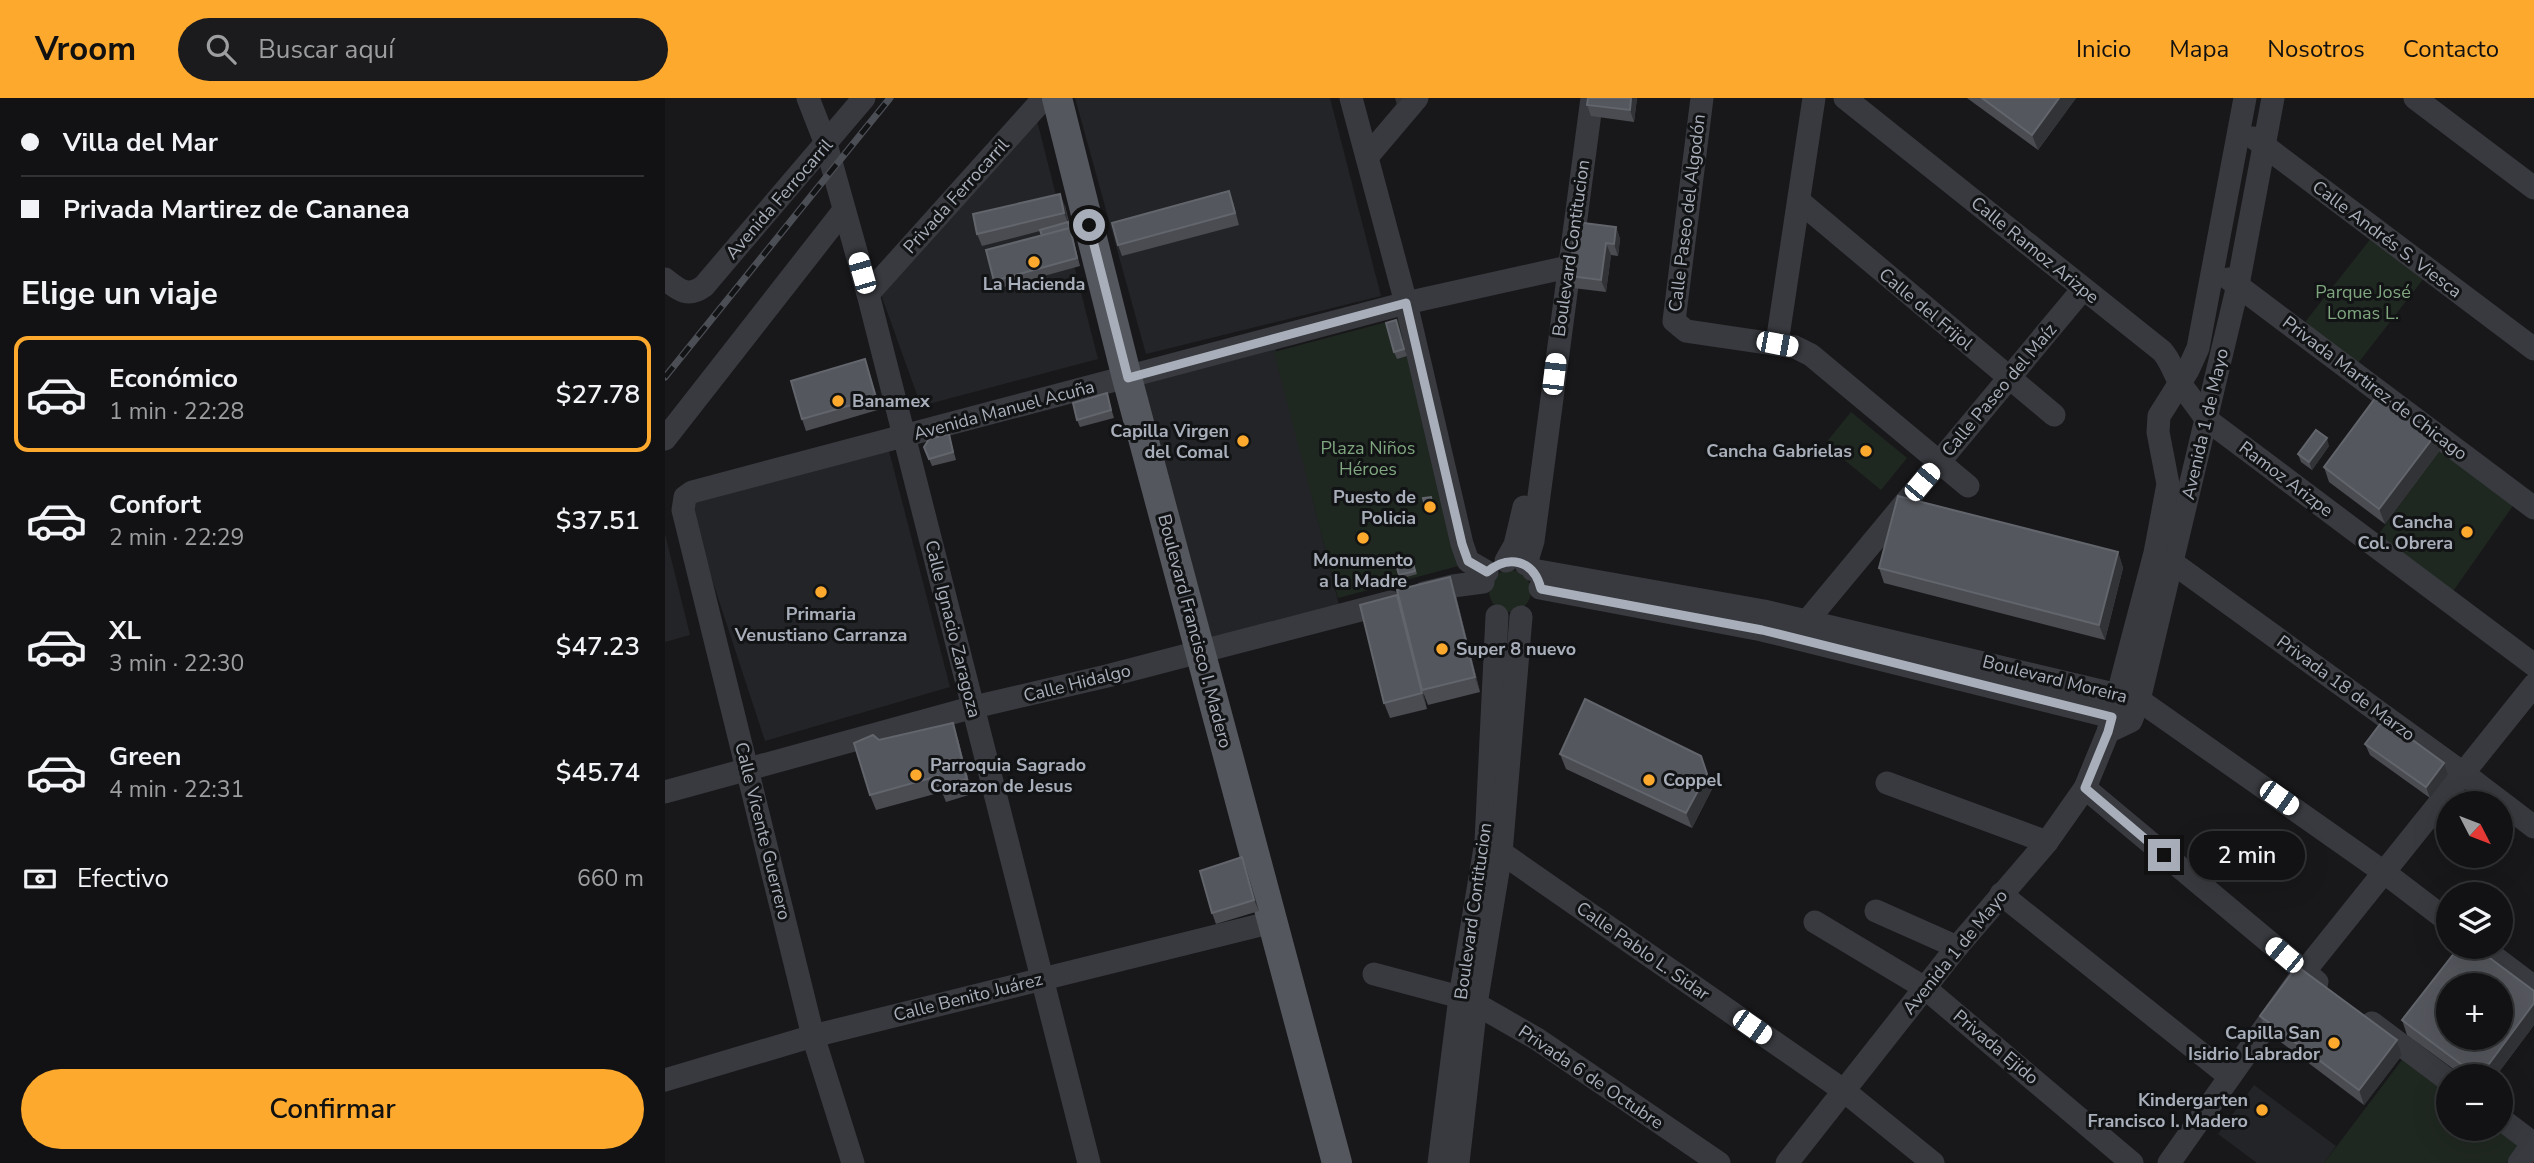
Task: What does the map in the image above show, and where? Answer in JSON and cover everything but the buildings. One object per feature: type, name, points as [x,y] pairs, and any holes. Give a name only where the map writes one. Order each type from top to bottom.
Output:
[{"type":"main road","name":"Boulevard Francisco I. Madero","points":[[1057,98],[1200,652],[1337,1163]]},
{"type":"street","name":"Calle Ignacio Zaragoza","points":[[808,98],[826,144],[868,294],[1089,1163]]},
{"type":"street","name":"Avenida Ferrocarril","points":[[673,289],[696,292],[703,286],[864,98]]},
{"type":"street","name":"Privada Ferrocarril","points":[[868,294],[1044,98]]},
{"type":"street","points":[[1351,98],[1406,303],[1468,561],[1513,573],[1538,600],[1532,610],[1521,617],[1509,619],[1497,616],[1489,610],[1482,592],[1513,573]]},
{"type":"street","points":[[1367,157],[1417,98]]},
{"type":"street","name":"Boulevard Contitucion","points":[[1561,269],[1577,98]]},
{"type":"street","name":"Boulevard Contitucion","points":[[1513,573],[1515,545],[1524,508],[1561,269],[1592,98]]},
{"type":"street","name":"Calle Paseo del Algodón","points":[[1702,98],[1674,321],[1686,331],[1777,344]]},
{"type":"street","points":[[1814,98],[1777,344],[1795,347],[1829,368],[1968,486]]},
{"type":"street","name":"Calle Ramoz Arizpe","points":[[1845,98],[2162,351],[2175,369],[2180,384],[2194,399],[2203,430]]},
{"type":"street","name":"Avenida 1 de Mayo","points":[[2164,558],[2168,484],[2158,432],[2159,416],[2180,384],[2198,348],[2245,98]]},
{"type":"street","name":"Avenida 1 de Mayo","points":[[1787,1163],[1957,947],[2047,842],[2085,788],[2121,713],[2203,430],[2238,285],[2273,98]]},
{"type":"street","points":[[2415,98],[2534,188]]},
{"type":"street","name":"Calle Andrés S. Viesca","points":[[2240,128],[2534,349]]},
{"type":"street","name":"Calle del Frijol","points":[[1799,201],[2054,415]]},
{"type":"street","points":[[665,439],[844,210]]},
{"type":"street","name":"Avenida Manuel Acuña","points":[[685,497],[692,492],[1406,303],[1561,269]]},
{"type":"street","name":"Privada Martirez de Chicago","points":[[2214,270],[2238,285],[2534,508]]},
{"type":"street","name":"Calle Paseo del Maíz","points":[[1807,621],[2083,289]]},
{"type":"street","points":[[2161,444],[2180,449],[2193,446],[2203,430]]},
{"type":"street","name":"Ramoz Arizpe","points":[[2203,430],[2534,665]]},
{"type":"street","name":"Calle Vicente Guerrero","points":[[685,497],[683,510],[813,1036],[853,1163]]},
{"type":"street","name":"Privada 18 de Marzo","points":[[2164,558],[2534,827]]},
{"type":"street","name":"Boulevard Moreira","points":[[1513,573],[1763,620],[1988,674],[2121,713],[2157,715],[2173,722],[2385,873]]},
{"type":"street","name":"Calle Hidalgo","points":[[667,792],[974,707],[1513,573]]},
{"type":"street","name":"Boulevard Contitucion","points":[[1493,848],[1497,616]]},
{"type":"street","name":"Boulevard Contitucion","points":[[1439,1163],[1493,848],[1521,617]]},
{"type":"street","name":"Boulevard Moreira","points":[[1763,620],[1807,621],[1930,660]]},
{"type":"street","points":[[2169,1163],[2304,972],[2534,685]]},
{"type":"street","points":[[1887,783],[2047,842]]},
{"type":"street","points":[[2085,788],[2337,997]]},
{"type":"street","name":"Calle Pablo L. Sidar","points":[[1493,848],[1843,1090],[1933,1163]]},
{"type":"street","points":[[2385,873],[2436,912]]},
{"type":"street","points":[[2001,894],[2229,1076]]},
{"type":"street","points":[[1876,911],[1957,947]]},
{"type":"street","name":"Calle Benito Juárez","points":[[665,1080],[813,1036],[1273,922]]},
{"type":"street","name":"Privada Ejido","points":[[1815,922],[1925,988],[2132,1163]]},
{"type":"street","points":[[2497,959],[2534,987]]},
{"type":"street","points":[[1374,974],[1468,1000]]},
{"type":"street","name":"Boulevard Contitucion","points":[[1458,1163],[1468,1000]]},
{"type":"street","name":"Privada 6 de Octubre","points":[[1468,1000],[1537,1039],[1720,1163]]},
{"type":"street","points":[[2360,1013],[2436,1071]]},
{"type":"street","points":[[2513,1128],[2534,1143],[2519,1163]]},
{"type":"shaded area","points":[[1075,98],[1330,98],[1381,296],[1146,354]]},
{"type":"shaded area","points":[[1035,113],[1098,359],[921,406],[879,289]]},
{"type":"shaded area","points":[[1273,339],[1340,609],[1191,648],[1117,379]]},
{"type":"shaded area","name":"Primaria Venustiano Carranza","points":[[889,451],[950,687],[765,741],[685,497]]},
{"type":"shaded area","points":[[665,534],[690,635],[665,642]]},
{"type":"shaded area","name":"Kindergarten Francisco I. Madero","points":[[2254,1085],[2336,1146],[2324,1163],[2257,1163],[2218,1134]]},
{"type":"green space","name":"Parque José Lomas L.","points":[[2372,237],[2424,278],[2355,367],[2302,326]]},
{"type":"green space","name":"Plaza Niños Héroes","points":[[1398,319],[1462,565],[1338,598],[1274,352]]},
{"type":"green space","name":"Cancha Gabrielas","points":[[1851,412],[1907,458],[1881,490],[1825,444]]},
{"type":"green space","points":[[2443,444],[2517,500],[2449,597],[2376,538]]},
{"type":"green space","points":[[1510,570],[1525,576],[1531,591],[1525,606],[1510,612],[1495,606],[1489,591],[1495,576]]},
{"type":"green space","points":[[2405,1056],[2436,1079],[2436,1141],[2513,1141],[2513,1136],[2522,1142],[2506,1163],[2324,1163]]},
{"type":"railway","points":[[665,377],[890,98]]},
{"type":"place","name":"La Hacienda","points":[[1034,262]]},
{"type":"place","name":"Banamex","points":[[838,401]]},
{"type":"place","name":"Capilla Virgen del Comal","points":[[1243,441]]},
{"type":"place","name":"Cancha Gabrielas","points":[[1866,451]]},
{"type":"place","name":"Puesto de Policia","points":[[1430,507]]},
{"type":"place","name":"Cancha Col. Obrera","points":[[2467,532]]},
{"type":"place","name":"Monumento a la Madre","points":[[1363,538]]},
{"type":"place","name":"Primaria Venustiano Carranza","points":[[821,592]]},
{"type":"place","name":"Super 8 nuevo","points":[[1442,649]]},
{"type":"place","name":"Parroquia Sagrado Corazon de Jesus","points":[[916,775]]},
{"type":"place","name":"Coppel","points":[[1649,780]]},
{"type":"place","name":"Capilla San Isidrio Labrador","points":[[2334,1043]]},
{"type":"place","name":"Kindergarten Francisco I. Madero","points":[[2262,1110]]},
{"type":"route","points":[[1089,225],[1128,378],[1406,303],[1468,561],[1487,572],[1506,561],[1517,561],[1533,570],[1541,589],[1762,630],[2112,717],[2085,788],[2164,855]]}]
